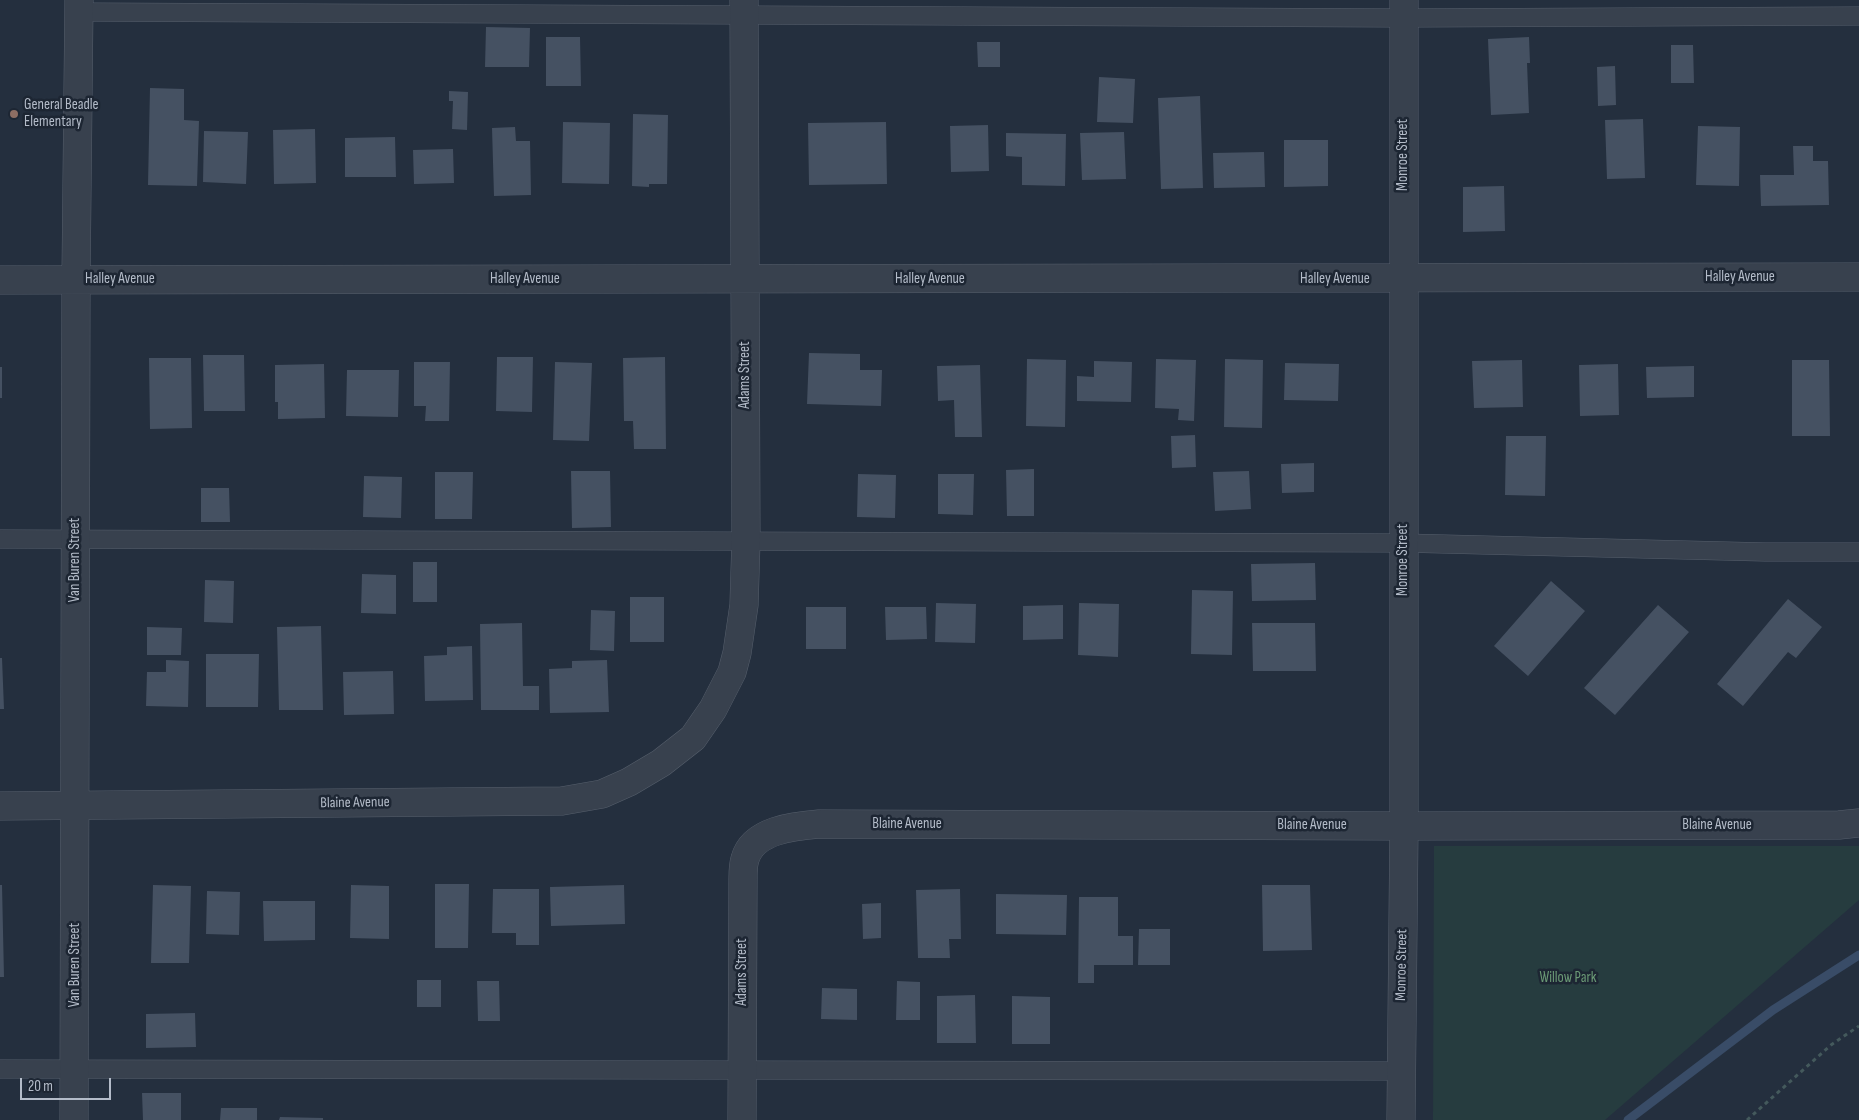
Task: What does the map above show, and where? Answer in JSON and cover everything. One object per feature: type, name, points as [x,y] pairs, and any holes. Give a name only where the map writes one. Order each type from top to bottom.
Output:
[{"type":"street","name":"Van Buren Street","points":[[74,1120],[76,279],[79,6]]},
{"type":"street","name":"Adams Street","points":[[693,738],[714,709],[732,672],[744,605],[746,540],[744,8]]},
{"type":"street","name":"Monroe Street","points":[[1401,1120],[1404,826],[1404,9]]},
{"type":"street","name":"Halley Avenue","points":[[0,280],[1859,277]]},
{"type":"street","name":"Blaine Avenue","points":[[0,806],[562,801],[602,794],[629,782],[661,762],[693,738]]},
{"type":"street","name":"Blaine Avenue","points":[[767,836],[791,826],[819,824],[1404,826],[1829,825],[1859,823]]},
{"type":"street","name":"Adams Street","points":[[742,1120],[744,866],[745,859],[753,844],[767,836]]},
{"type":"lane","points":[[79,6],[1404,9],[1859,16]]},
{"type":"lane","points":[[0,539],[1403,543],[1765,552],[1859,552]]},
{"type":"lane","points":[[0,1069],[1401,1071]]},
{"type":"path","points":[[1747,1120],[1831,1045],[1859,1026]]},
{"type":"green space","name":"Willow Park","points":[[1434,846],[1859,846],[1859,900],[1605,1120],[1433,1120]]},
{"type":"building","points":[[486,27],[530,28],[529,67],[485,67]]},
{"type":"building","points":[[546,37],[580,37],[581,86],[546,86]]},
{"type":"building","points":[[1529,37],[1530,63],[1527,63],[1529,113],[1491,115],[1488,39]]},
{"type":"building","points":[[977,42],[1000,42],[1000,67],[978,67]]},
{"type":"building","points":[[1671,45],[1693,45],[1694,83],[1671,83]]},
{"type":"building","points":[[1615,66],[1616,105],[1598,106],[1597,67]]},
{"type":"building","points":[[1099,77],[1135,79],[1133,123],[1097,122]]},
{"type":"building","points":[[150,88],[184,89],[184,120],[199,121],[197,186],[148,185]]},
{"type":"building","points":[[449,91],[468,92],[467,130],[452,129],[453,101],[449,101]]},
{"type":"building","points":[[1200,96],[1203,188],[1161,189],[1158,98]]},
{"type":"building","points":[[633,114],[668,115],[667,184],[649,184],[649,187],[632,186]]},
{"type":"building","points":[[1643,119],[1645,178],[1607,179],[1605,120]]},
{"type":"building","points":[[563,122],[610,123],[609,184],[562,183]]},
{"type":"building","points":[[886,122],[887,184],[809,185],[808,123]]},
{"type":"building","points":[[988,125],[989,171],[951,172],[950,126]]},
{"type":"building","points":[[1698,126],[1740,127],[1739,186],[1696,185]]},
{"type":"building","points":[[515,127],[516,141],[530,141],[531,195],[494,196],[492,128]]},
{"type":"building","points":[[315,129],[316,183],[274,184],[273,130]]},
{"type":"building","points":[[204,131],[248,132],[246,184],[203,182]]},
{"type":"building","points":[[1124,132],[1126,179],[1082,180],[1080,133]]},
{"type":"building","points":[[1006,133],[1066,134],[1065,186],[1022,185],[1022,157],[1006,156]]},
{"type":"building","points":[[395,137],[396,177],[345,177],[345,138]]},
{"type":"building","points":[[1284,140],[1328,140],[1328,186],[1284,187]]},
{"type":"building","points":[[1793,146],[1813,146],[1813,161],[1828,161],[1829,205],[1761,206],[1760,175],[1794,175]]},
{"type":"building","points":[[453,149],[454,183],[414,184],[413,150]]},
{"type":"building","points":[[1264,152],[1265,187],[1214,188],[1213,153]]},
{"type":"building","points":[[1504,186],[1505,231],[1463,232],[1463,187]]},
{"type":"building","points":[[809,353],[860,354],[860,370],[882,370],[881,406],[807,404]]},
{"type":"building","points":[[203,355],[244,355],[245,411],[204,411]]},
{"type":"building","points":[[497,357],[533,357],[532,412],[496,411]]},
{"type":"building","points":[[665,357],[666,449],[634,449],[633,421],[624,421],[623,358]]},
{"type":"building","points":[[149,358],[191,358],[192,428],[150,429]]},
{"type":"building","points":[[1027,359],[1066,360],[1065,427],[1026,426]]},
{"type":"building","points":[[1156,359],[1196,360],[1194,421],[1178,420],[1179,409],[1155,408]]},
{"type":"building","points":[[1225,359],[1263,360],[1262,428],[1224,427]]},
{"type":"building","points":[[1522,360],[1523,407],[1474,408],[1472,361]]},
{"type":"building","points":[[1792,360],[1829,360],[1830,436],[1792,436]]},
{"type":"building","points":[[1094,361],[1132,362],[1131,402],[1077,401],[1077,376],[1094,377]]},
{"type":"building","points":[[414,362],[450,362],[449,421],[425,421],[426,406],[414,406]]},
{"type":"building","points":[[555,362],[592,363],[589,441],[553,440]]},
{"type":"building","points":[[1285,363],[1339,364],[1338,401],[1284,400]]},
{"type":"building","points":[[324,364],[325,418],[278,419],[278,402],[275,402],[275,365]]},
{"type":"building","points":[[1618,364],[1619,415],[1580,416],[1579,365]]},
{"type":"building","points":[[980,365],[982,437],[955,437],[954,400],[938,401],[937,366]]},
{"type":"building","points":[[1694,366],[1694,397],[1647,398],[1646,367]]},
{"type":"building","points":[[0,367],[2,367],[2,398],[0,398]]},
{"type":"building","points":[[347,370],[399,370],[398,417],[346,416]]},
{"type":"building","points":[[1195,435],[1196,467],[1172,468],[1171,436]]},
{"type":"building","points":[[1506,436],[1546,436],[1545,496],[1505,495]]},
{"type":"building","points":[[1314,463],[1314,492],[1282,493],[1281,464]]},
{"type":"building","points":[[1034,469],[1034,516],[1007,516],[1006,470]]},
{"type":"building","points":[[571,471],[610,471],[611,527],[572,528]]},
{"type":"building","points":[[1249,471],[1251,509],[1215,511],[1213,472]]},
{"type":"building","points":[[435,472],[473,472],[472,519],[435,519]]},
{"type":"building","points":[[858,474],[896,475],[895,518],[857,517]]},
{"type":"building","points":[[938,474],[974,474],[973,515],[938,514]]},
{"type":"building","points":[[364,476],[402,477],[401,518],[363,517]]},
{"type":"building","points":[[201,488],[229,488],[230,522],[201,522]]},
{"type":"building","points":[[413,562],[437,562],[437,602],[413,602]]},
{"type":"building","points":[[1315,563],[1316,600],[1252,601],[1251,564]]},
{"type":"building","points":[[362,574],[396,575],[396,614],[361,613]]},
{"type":"building","points":[[205,580],[234,581],[233,623],[204,622]]},
{"type":"building","points":[[1551,581],[1585,611],[1528,676],[1494,646]]},
{"type":"building","points":[[1192,590],[1233,591],[1232,655],[1191,654]]},
{"type":"building","points":[[630,597],[664,597],[664,642],[630,642]]},
{"type":"building","points":[[1788,599],[1822,627],[1796,658],[1788,652],[1743,706],[1717,684]]},
{"type":"building","points":[[936,603],[976,604],[975,643],[935,642]]},
{"type":"building","points":[[1079,603],[1119,604],[1118,657],[1078,655]]},
{"type":"building","points":[[1063,605],[1063,639],[1023,640],[1023,606]]},
{"type":"building","points":[[1658,605],[1689,632],[1615,715],[1584,688]]},
{"type":"building","points":[[806,607],[846,607],[846,649],[806,649]]},
{"type":"building","points":[[885,607],[926,607],[927,639],[886,640]]},
{"type":"building","points":[[591,610],[615,611],[614,651],[590,650]]},
{"type":"building","points":[[522,623],[523,686],[539,686],[539,710],[481,710],[480,624]]},
{"type":"building","points":[[1252,623],[1315,623],[1316,671],[1253,671]]},
{"type":"building","points":[[321,626],[323,710],[279,710],[277,627]]},
{"type":"building","points":[[147,627],[182,628],[181,655],[147,655]]},
{"type":"building","points":[[472,646],[473,700],[425,701],[424,656],[447,655],[447,647]]},
{"type":"building","points":[[206,654],[259,654],[258,707],[206,707]]},
{"type":"building","points":[[0,658],[2,658],[4,709],[0,709]]},
{"type":"building","points":[[166,660],[189,661],[188,707],[146,706],[147,672],[166,672]]},
{"type":"building","points":[[607,660],[609,712],[550,713],[549,669],[572,668],[572,661]]},
{"type":"building","points":[[393,671],[394,714],[344,715],[343,672]]},
{"type":"building","points":[[435,884],[469,884],[468,948],[435,948]]},
{"type":"building","points":[[0,885],[2,885],[4,977],[0,977]]},
{"type":"building","points":[[153,885],[191,886],[189,963],[151,963]]},
{"type":"building","points":[[351,885],[389,886],[389,939],[350,938]]},
{"type":"building","points":[[624,885],[625,924],[551,926],[550,887]]},
{"type":"building","points":[[1262,885],[1310,885],[1312,950],[1263,951]]},
{"type":"building","points":[[493,889],[539,889],[539,945],[516,945],[516,933],[492,933]]},
{"type":"building","points":[[960,889],[961,939],[949,939],[950,958],[918,958],[916,890]]},
{"type":"building","points":[[207,891],[240,892],[239,935],[206,934]]},
{"type":"building","points":[[996,894],[1067,895],[1066,935],[996,934]]},
{"type":"building","points":[[1079,897],[1118,897],[1118,936],[1133,936],[1133,965],[1094,965],[1094,983],[1078,983]]},
{"type":"building","points":[[263,901],[315,901],[315,940],[264,941]]},
{"type":"building","points":[[881,903],[881,938],[863,939],[862,904]]},
{"type":"building","points":[[1139,929],[1170,929],[1170,965],[1138,965]]},
{"type":"building","points":[[417,980],[441,980],[441,1007],[417,1007]]},
{"type":"building","points":[[477,981],[499,981],[500,1021],[478,1021]]},
{"type":"building","points":[[897,981],[920,982],[920,1020],[896,1020]]},
{"type":"building","points":[[822,988],[857,989],[857,1020],[821,1019]]},
{"type":"building","points":[[975,995],[976,1043],[937,1043],[937,996]]},
{"type":"building","points":[[1012,996],[1050,997],[1050,1044],[1012,1044]]},
{"type":"building","points":[[195,1013],[196,1047],[146,1048],[146,1014]]},
{"type":"building","points":[[142,1093],[181,1093],[181,1120],[143,1120]]},
{"type":"building","points":[[221,1108],[257,1108],[257,1120],[220,1120]]},
{"type":"building","points":[[280,1117],[323,1118],[323,1120],[279,1120]]},
{"type":"waterway","points":[[1628,1120],[1773,1010],[1859,955]]},
{"type":"place","name":"General Beadle Elementary","points":[[14,114]]}]
